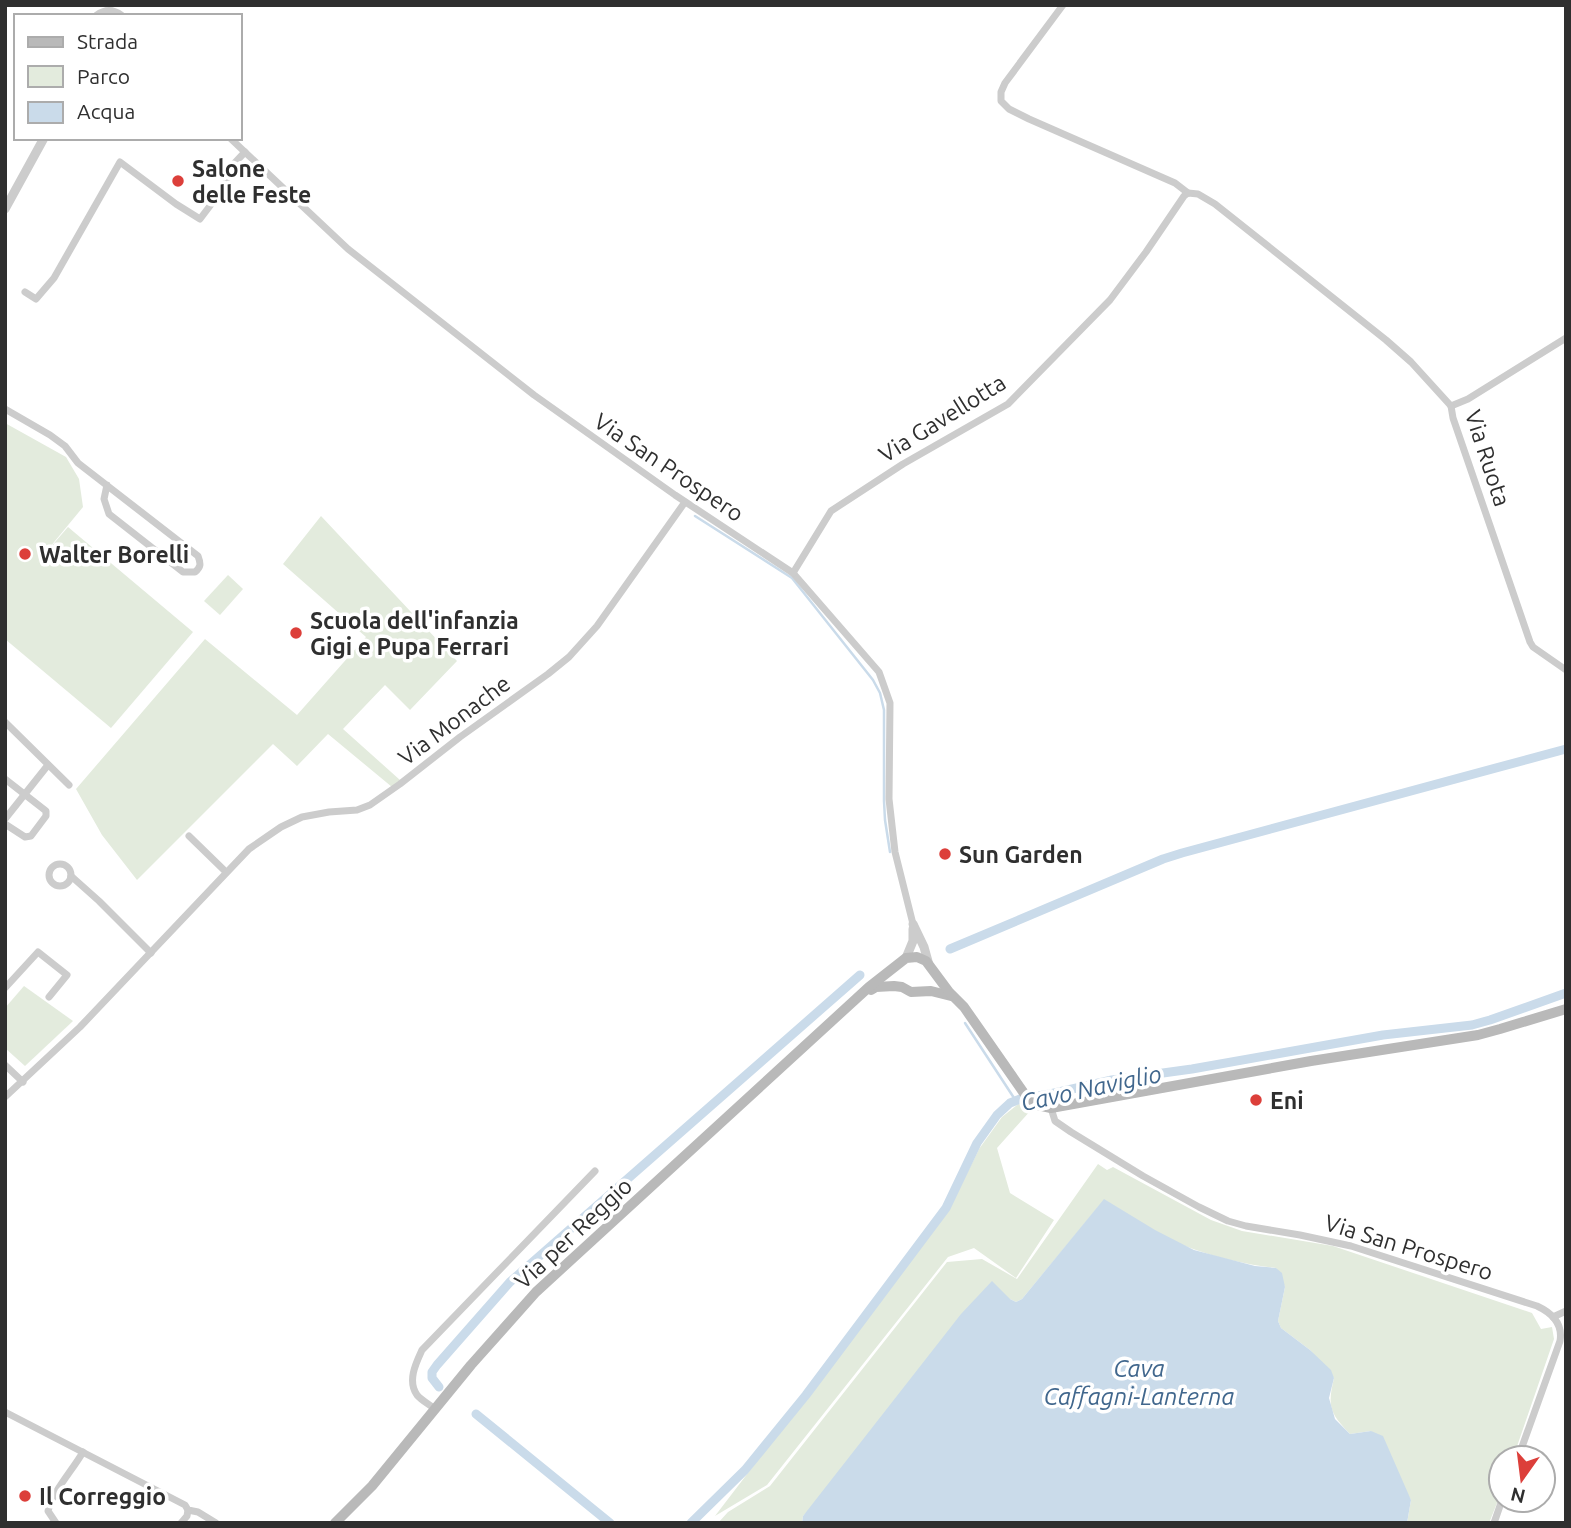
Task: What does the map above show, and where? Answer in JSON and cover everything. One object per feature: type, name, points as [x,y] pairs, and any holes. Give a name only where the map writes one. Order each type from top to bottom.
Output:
[{"type":"main road","points":[[902,987],[897,973],[903,961],[916,957],[926,961],[970,1014],[1022,1090],[1037,1105],[1051,1108],[1311,1060],[1478,1035],[1566,1009]]},
{"type":"main road","name":"Via per Reggio","points":[[335,1523],[363,1496],[485,1348],[536,1292],[874,982],[903,961]]},
{"type":"main road","points":[[921,991],[929,985],[932,978],[931,968]]},
{"type":"main road","name":"Via per Reggio","points":[[862,994],[886,985],[902,987],[911,992],[937,991],[955,997]]},
{"type":"street","points":[[1063,5],[1005,83],[1001,102],[1029,119],[1175,183],[1188,193],[1198,194],[1215,204],[1386,340],[1411,362],[1451,406]]},
{"type":"street","points":[[5,208],[43,140]]},
{"type":"street","name":"Via San Prospero","points":[[232,140],[369,267],[534,396],[685,502],[793,573],[879,672],[890,703],[888,799],[895,852],[913,924],[931,968]]},
{"type":"street","points":[[25,292],[36,299],[54,278],[120,162],[200,219],[225,186],[230,169],[245,152]]},
{"type":"street","name":"Via Gavellotta","points":[[793,573],[831,511],[903,464],[1008,404],[1110,300],[1188,193]]},
{"type":"street","name":"Via Ruota","points":[[1566,338],[1468,399],[1451,406],[1533,647],[1566,670]]},
{"type":"street","points":[[5,409],[65,446],[78,463],[107,485],[198,556],[200,568],[195,572],[183,572],[108,514],[104,499],[107,485]]},
{"type":"street","name":"Via Monache","points":[[5,1097],[80,1027],[249,849],[291,821],[313,814],[357,810],[370,805],[569,657],[597,626],[685,502]]},
{"type":"street","points":[[5,722],[69,785]]},
{"type":"street","points":[[5,779],[24,794],[46,811],[46,816],[31,836],[25,837],[5,821],[24,794],[48,765]]},
{"type":"street","points":[[189,836],[226,872]]},
{"type":"street","points":[[71,876],[151,953]]},
{"type":"street","name":"Via San Prospero","points":[[903,961],[913,941],[913,924]]},
{"type":"street","points":[[5,988],[38,952],[67,975],[49,997]]},
{"type":"street","points":[[5,1065],[23,1082]]},
{"type":"street","name":"Via San Prospero","points":[[1051,1108],[1055,1121],[1079,1138],[1199,1208],[1228,1221],[1351,1246],[1537,1307],[1553,1317]]},
{"type":"street","points":[[436,1409],[417,1395],[413,1383],[415,1364],[422,1350],[595,1171]]},
{"type":"street","points":[[1523,1444],[1560,1341],[1561,1331],[1553,1317],[1566,1311]]},
{"type":"street","points":[[5,1412],[216,1523]]},
{"type":"street","points":[[56,1523],[48,1511],[51,1500],[83,1452]]},
{"type":"street","points":[[181,1523],[188,1510]]},
{"type":"green space","points":[[5,423],[66,457],[79,479],[83,507],[36,564],[68,527],[193,632],[111,728],[5,639]]},
{"type":"green space","points":[[321,516],[457,661],[410,710],[385,685],[343,729],[400,780],[392,787],[328,734],[297,766],[273,744],[137,880],[102,835],[76,789],[205,639],[297,715],[366,637],[283,564]]},
{"type":"green space","points":[[228,575],[243,589],[220,615],[204,601]]},
{"type":"green space","points":[[24,986],[73,1021],[25,1066],[5,1048],[5,1008]]},
{"type":"green space","points":[[1021,1102],[1032,1109],[997,1148],[1010,1193],[1054,1220],[1016,1278],[974,1248],[948,1257],[767,1485],[715,1516],[949,1210],[979,1149],[1002,1117]]},
{"type":"green space","points":[[1098,1164],[1107,1170],[1113,1167],[1211,1220],[1242,1231],[1333,1246],[1532,1313],[1541,1329],[1552,1327],[1554,1339],[1518,1444],[1487,1444],[1487,1514],[1493,1514],[1489,1523],[1407,1523],[1411,1500],[1371,1431],[1350,1434],[1343,1427],[1332,1409],[1334,1378],[1310,1350],[1281,1328],[1278,1321],[1285,1287],[1276,1268],[1226,1259],[1184,1245],[1160,1234],[1104,1200],[1022,1299],[1016,1302],[1010,1299],[803,1516],[802,1523],[718,1523],[728,1512],[770,1486],[947,1262],[982,1259],[1017,1279]]},
{"type":"water","name":"Cava Caffagni-Lanterna","points":[[1104,1199],[1194,1250],[1255,1266],[1276,1268],[1282,1273],[1285,1287],[1278,1321],[1281,1328],[1331,1370],[1334,1378],[1329,1398],[1335,1419],[1350,1434],[1371,1431],[1383,1436],[1411,1500],[1407,1523],[802,1523],[803,1516],[961,1314],[992,1281],[1010,1299],[1016,1302],[1022,1299]]},
{"type":"waterway","points":[[695,516],[792,578],[873,680],[884,710],[884,801],[890,852]]},
{"type":"waterway","points":[[950,949],[1163,859],[1566,749]]},
{"type":"waterway","points":[[439,1387],[432,1378],[432,1372],[510,1282],[860,975]]},
{"type":"waterway","name":"Cavo Naviglio","points":[[691,1523],[745,1470],[806,1395],[946,1208],[977,1143],[997,1115],[1010,1103],[1112,1080],[1192,1069],[1383,1035],[1472,1025],[1566,993]]},
{"type":"waterway","points":[[965,1023],[1016,1101]]},
{"type":"waterway","points":[[476,1414],[610,1523]]},
{"type":"place","name":"Salone delle Feste","points":[[178,181]]},
{"type":"place","name":"Walter Borelli","points":[[25,554]]},
{"type":"place","name":"Scuola dell'infanzia Gigi e Pupa Ferrari","points":[[296,633]]},
{"type":"place","name":"Sun Garden","points":[[945,854]]},
{"type":"place","name":"Eni","points":[[1256,1100]]},
{"type":"place","name":"Il Correggio","points":[[25,1496]]}]
